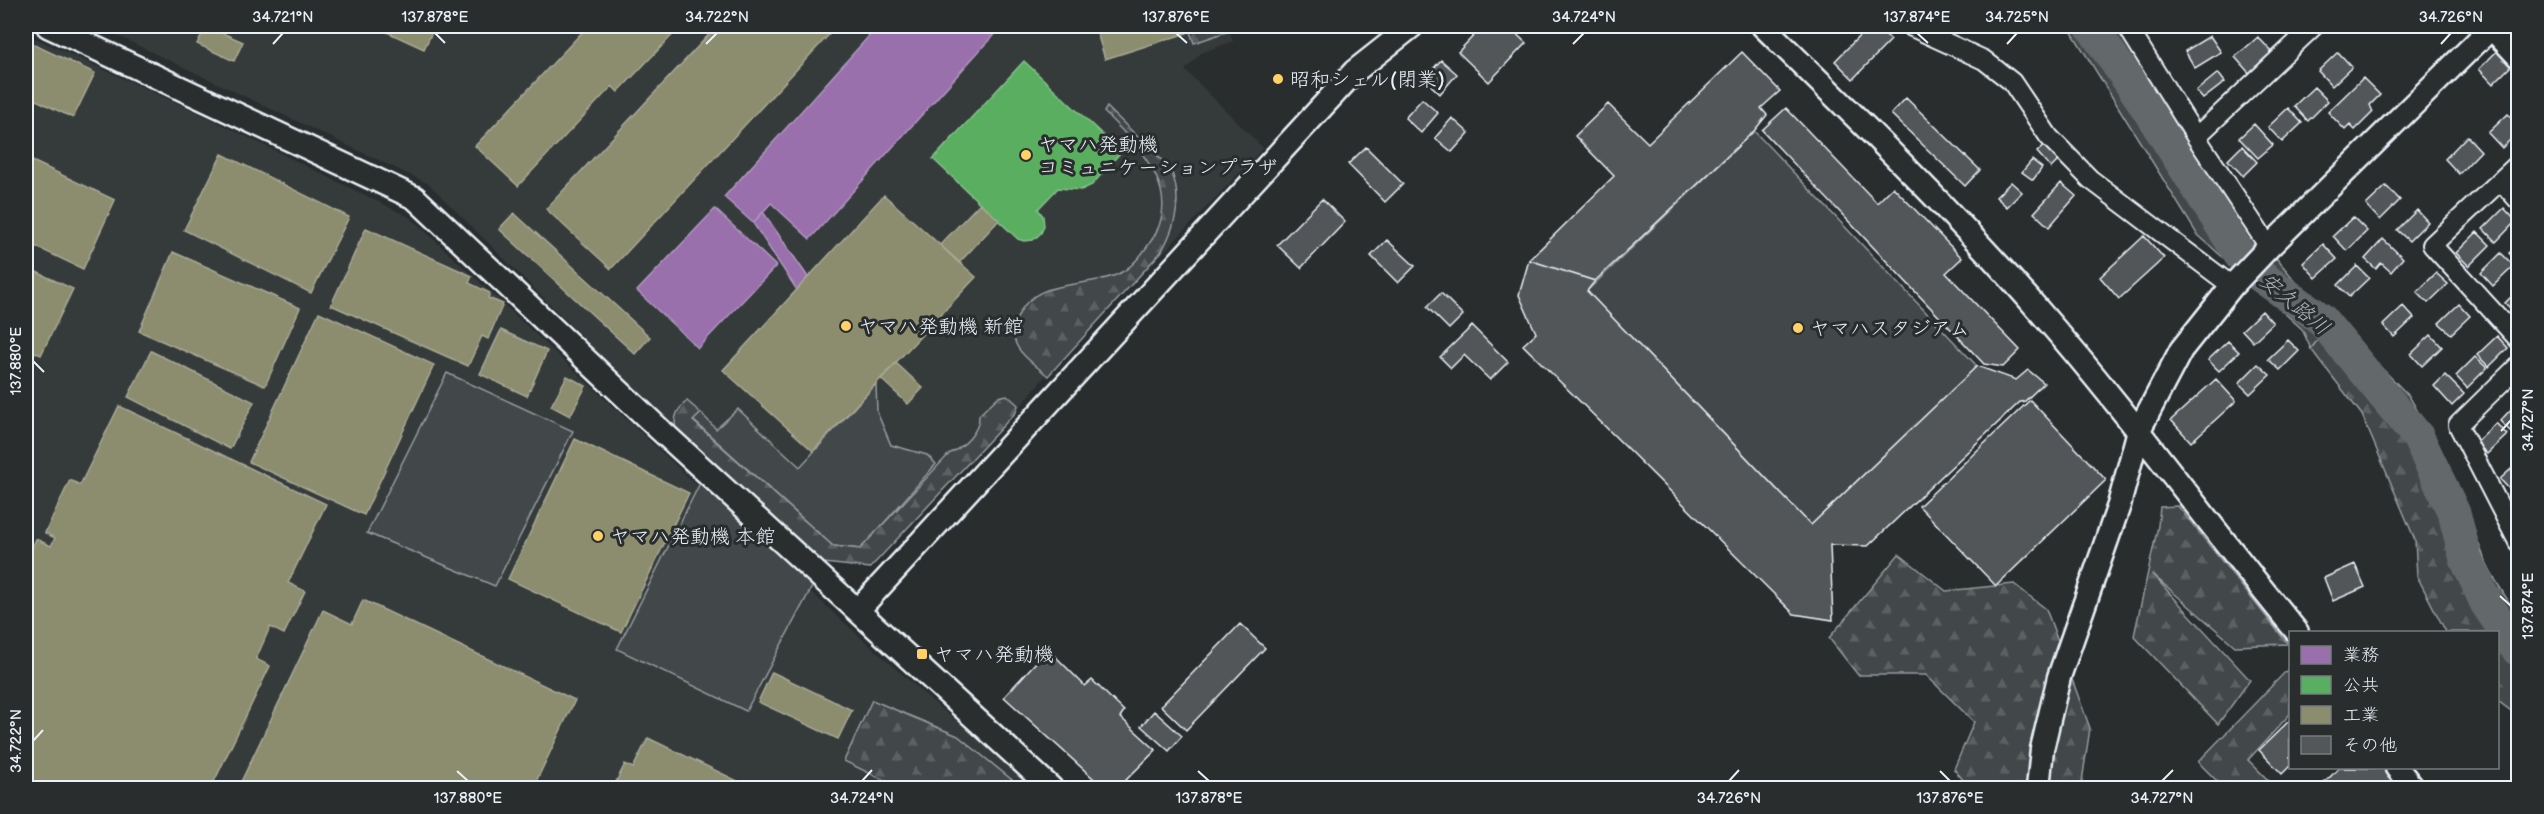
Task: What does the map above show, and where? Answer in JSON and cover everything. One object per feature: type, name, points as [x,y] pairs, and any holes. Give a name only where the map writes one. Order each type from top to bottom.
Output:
[{"type":"street","points":[[48,26],[414,198],[657,427],[1051,789]]},
{"type":"street","points":[[858,610],[1355,71],[1412,26]]},
{"type":"street","points":[[1763,26],[1948,209],[2042,313],[2139,430],[2238,562],[2294,631]]},
{"type":"street","points":[[1910,26],[1984,60],[2012,82],[2049,137],[2090,178],[2236,282]]},
{"type":"street","points":[[2127,26],[2265,251]]},
{"type":"street","points":[[2038,789],[2042,749],[2059,677],[2119,506],[2139,430],[2181,350],[2236,282],[2265,251],[2490,27],[2518,56]]},
{"type":"street","points":[[2196,137],[2306,28]]},
{"type":"street","points":[[2518,164],[2432,245],[2518,339]]},
{"type":"street","points":[[2501,181],[2518,200]]},
{"type":"street","points":[[2518,366],[2458,425],[2518,542]]},
{"type":"street","points":[[2398,769],[2413,789]]},
{"type":"shaded area","points":[[97,26],[1228,26],[1233,41],[1201,53],[1185,70],[1263,148],[1040,382],[1016,412],[870,568],[824,563],[664,418],[429,184]]},
{"type":"shaded area","points":[[26,34],[203,115],[411,218],[839,618],[939,707],[1039,788],[26,788]]},
{"type":"green space","points":[[1188,26],[1228,26],[1229,31],[1194,43]]},
{"type":"green space","points":[[2068,26],[2127,26],[2277,259],[2330,323],[2311,349],[2302,329],[2197,234]]},
{"type":"green space","points":[[1107,107],[1170,168],[1177,200],[1174,221],[1161,252],[1048,376],[1026,358],[1016,345],[1014,328],[1025,305],[1035,296],[1047,290],[1121,273],[1149,244],[1159,225],[1163,207],[1161,189],[1154,172],[1131,140],[1104,112]]},
{"type":"green space","points":[[1754,131],[1977,366],[1811,525],[1587,291]]},
{"type":"green space","points":[[2330,323],[2359,345],[2409,396],[2449,466],[2488,568],[2518,617],[2518,716],[2499,702],[2499,631],[2445,631],[2417,576],[2415,540],[2362,415],[2311,349]]},
{"type":"green space","points":[[447,373],[573,431],[495,586],[367,533]]},
{"type":"green space","points":[[876,384],[877,412],[891,445],[927,455],[936,464],[861,549],[833,546],[693,420],[701,413],[716,429],[738,409],[800,467]]},
{"type":"green space","points":[[1007,395],[1018,405],[1016,412],[870,568],[824,563],[676,429],[675,424],[677,413],[687,401],[701,413],[693,421],[833,546],[860,549],[949,454],[970,438],[977,427],[979,415],[998,397]]},
{"type":"green space","points":[[706,471],[813,585],[746,711],[617,649]]},
{"type":"green space","points":[[2178,506],[2288,644],[2235,646],[2152,574],[2250,680],[2218,724],[2134,636],[2160,507]]},
{"type":"green space","points":[[1899,554],[1946,591],[2014,584],[2046,609],[2090,728],[2081,788],[1970,788],[1954,769],[1974,722],[1926,675],[1858,675],[1829,638]]},
{"type":"green space","points":[[2289,668],[2289,715],[2248,760],[2276,788],[2224,788],[2198,762]]},
{"type":"green space","points":[[872,700],[958,736],[1022,788],[900,788],[844,761]]},
{"type":"building: 業務","points":[[878,26],[993,26],[998,30],[810,239],[771,203],[753,223],[724,197]]},
{"type":"building: 業務","points":[[715,209],[776,266],[698,348],[637,291]]},
{"type":"building: 業務","points":[[763,212],[808,277],[797,290],[753,223]]},
{"type":"building: 公共","name":"ヤマハ発動機 コミュニケーションプラザ","points":[[1024,61],[1121,152],[1092,185],[1081,190],[1058,188],[1038,209],[1043,216],[1044,226],[1041,233],[1033,240],[1024,241],[1018,239],[933,159]]},
{"type":"building: 工業","points":[[206,26],[243,42],[234,61],[197,44]]},
{"type":"building: 工業","points":[[374,26],[435,26],[424,49]]},
{"type":"building: 工業","points":[[588,26],[681,26],[618,92],[612,86],[518,186],[475,146]]},
{"type":"building: 工業","points":[[717,26],[837,26],[611,269],[546,209]]},
{"type":"building: 工業","points":[[1095,26],[1185,26],[1187,33],[1105,59]]},
{"type":"building: 工業","points":[[26,41],[95,73],[73,118],[26,95]]},
{"type":"building: 工業","points":[[222,154],[349,217],[311,293],[184,230]]},
{"type":"building: 工業","points":[[26,158],[115,200],[83,269],[26,242]]},
{"type":"building: 工業","name":"ヤマハ発動機 新館","points":[[884,195],[976,277],[813,451],[723,370]]},
{"type":"building: 工業","points":[[980,203],[999,220],[959,263],[940,245]]},
{"type":"building: 工業","points":[[514,213],[650,337],[635,354],[499,229]]},
{"type":"building: 工業","points":[[366,228],[472,276],[469,283],[490,293],[488,298],[503,304],[488,339],[482,336],[468,366],[331,305]]},
{"type":"building: 工業","points":[[173,252],[300,308],[265,386],[139,331]]},
{"type":"building: 工業","points":[[26,267],[73,289],[41,355],[26,348]]},
{"type":"building: 工業","points":[[319,312],[434,365],[364,515],[249,462]]},
{"type":"building: 工業","points":[[501,330],[547,351],[527,396],[480,374]]},
{"type":"building: 工業","points":[[151,351],[254,402],[230,449],[128,397]]},
{"type":"building: 工業","points":[[896,363],[923,388],[908,404],[881,379]]},
{"type":"building: 工業","points":[[567,376],[586,386],[570,416],[551,406]]},
{"type":"building: 工業","points":[[119,406],[326,504],[288,583],[305,591],[284,634],[270,627],[256,659],[270,666],[211,788],[26,788],[26,561],[36,539],[51,546],[55,538],[45,533],[70,480],[80,485]]},
{"type":"building: 工業","name":"ヤマハ発動機 本館","points":[[575,439],[689,493],[621,632],[508,579]]},
{"type":"building: 工業","points":[[363,600],[575,700],[533,788],[238,788],[323,610],[352,624]]},
{"type":"building: 工業","points":[[772,672],[852,710],[838,739],[758,702]]},
{"type":"building: 工業","points":[[648,738],[752,788],[613,788],[625,764],[633,768]]},
{"type":"building: その他","points":[[1483,26],[1508,26],[1526,43],[1489,82],[1458,52]]},
{"type":"building: その他","points":[[1869,26],[1877,26],[1891,40],[1853,79],[1835,61]]},
{"type":"building: その他","points":[[2171,26],[2187,26],[2176,33]]},
{"type":"building: その他","points":[[2210,36],[2221,52],[2195,68],[2185,51]]},
{"type":"building: その他","points":[[2258,37],[2272,52],[2249,73],[2235,57]]},
{"type":"building: その他","points":[[2499,49],[2513,64],[2493,84],[2479,69]]},
{"type":"building: その他","points":[[1742,52],[1780,91],[1761,108],[1767,115],[1754,131],[1595,281],[1529,260],[1614,176],[1575,136],[1608,104],[1648,143]]},
{"type":"building: その他","points":[[2338,52],[2352,67],[2332,86],[2318,71]]},
{"type":"building: その他","points":[[1441,60],[1457,74],[1440,94],[1424,79]]},
{"type":"building: その他","points":[[2218,73],[2225,82],[2203,99],[2196,91]]},
{"type":"building: その他","points":[[2363,78],[2380,95],[2370,105],[2373,112],[2355,130],[2350,125],[2345,130],[2328,112]]},
{"type":"building: その他","points":[[2314,87],[2328,101],[2308,121],[2294,106]]},
{"type":"building: その他","points":[[1906,98],[1980,170],[1965,186],[1891,114]]},
{"type":"building: その他","points":[[1422,99],[1438,113],[1421,133],[1405,118]]},
{"type":"building: その他","points":[[1786,108],[1877,203],[1893,187],[1962,258],[1946,273],[2020,350],[2003,367],[1984,364],[1762,130]]},
{"type":"building: その他","points":[[2288,108],[2302,123],[2282,142],[2268,127]]},
{"type":"building: その他","points":[[2508,114],[2518,124],[2518,132],[2502,148],[2488,133]]},
{"type":"building: その他","points":[[1452,118],[1469,133],[1452,152],[1435,138]]},
{"type":"building: その他","points":[[2254,124],[2273,145],[2258,158],[2239,138]]},
{"type":"building: その他","points":[[2467,136],[2481,151],[2459,174],[2445,159]]},
{"type":"building: その他","points":[[2048,142],[2062,157],[2051,168],[2037,152]]},
{"type":"building: その他","points":[[2242,146],[2257,162],[2243,176],[2228,160]]},
{"type":"building: その他","points":[[1366,147],[1403,184],[1385,202],[1348,164]]},
{"type":"building: その他","points":[[2032,160],[2042,168],[2033,180],[2022,172]]},
{"type":"building: その他","points":[[2011,182],[2022,192],[2007,207],[1996,197]]},
{"type":"building: その他","points":[[2061,183],[2076,196],[2049,227],[2034,213]]},
{"type":"building: その他","points":[[2386,186],[2400,200],[2380,220],[2366,205]]},
{"type":"building: その他","points":[[1322,199],[1345,222],[1301,268],[1277,245]]},
{"type":"building: その他","points":[[2504,208],[2516,221],[2496,242],[2483,229]]},
{"type":"building: その他","points":[[2417,210],[2428,222],[2409,241],[2397,230]]},
{"type":"building: その他","points":[[2353,217],[2367,231],[2347,251],[2333,236]]},
{"type":"building: その他","points":[[2477,232],[2490,245],[2469,266],[2456,253]]},
{"type":"building: その他","points":[[2144,236],[2164,258],[2119,299],[2100,277]]},
{"type":"building: その他","points":[[2383,239],[2403,258],[2391,272],[2381,263],[2376,269],[2365,259]]},
{"type":"building: その他","points":[[1387,240],[1415,266],[1398,283],[1371,256]]},
{"type":"building: その他","points":[[2323,244],[2337,259],[2316,278],[2303,263]]},
{"type":"building: その他","points":[[2518,245],[2518,263],[2509,253]]},
{"type":"building: その他","points":[[2501,253],[2514,266],[2493,286],[2481,273]]},
{"type":"building: その他","points":[[1529,260],[1595,281],[1587,291],[1811,525],[1977,366],[2016,380],[2028,370],[2044,383],[2025,401],[2020,402],[1868,546],[1830,545],[1833,620],[1794,614],[1523,345],[1536,333],[1519,295]]},
{"type":"building: その他","points":[[2357,266],[2369,278],[2349,297],[2338,285]]},
{"type":"building: その他","points":[[2436,273],[2448,284],[2428,303],[2417,292]]},
{"type":"building: その他","points":[[2518,290],[2518,316],[2505,303]]},
{"type":"building: その他","points":[[1441,293],[1463,315],[1449,329],[1427,307]]},
{"type":"building: その他","points":[[2459,304],[2470,316],[2451,334],[2439,323]]},
{"type":"building: その他","points":[[2403,306],[2414,318],[2394,337],[2383,325]]},
{"type":"building: その他","points":[[2262,311],[2273,323],[2253,342],[2242,330]]},
{"type":"building: その他","points":[[1472,326],[1508,362],[1490,380],[1464,355],[1451,368],[1440,357]]},
{"type":"building: その他","points":[[2431,335],[2442,347],[2422,366],[2411,354]]},
{"type":"building: その他","points":[[2497,336],[2508,348],[2489,367],[2477,355]]},
{"type":"building: その他","points":[[2288,340],[2299,351],[2280,370],[2268,359]]},
{"type":"building: その他","points":[[2228,341],[2239,352],[2219,371],[2208,360]]},
{"type":"building: その他","points":[[2475,357],[2487,368],[2467,388],[2456,376]]},
{"type":"building: その他","points":[[2258,364],[2270,375],[2250,394],[2239,383]]},
{"type":"building: その他","points":[[2445,375],[2464,394],[2452,406],[2434,386]]},
{"type":"building: その他","points":[[2216,379],[2236,401],[2191,442],[2171,420]]},
{"type":"building: その他","points":[[2030,400],[2106,480],[1996,586],[1919,506]]},
{"type":"building: その他","points":[[2518,402],[2518,425],[2511,432],[2500,421]]},
{"type":"building: その他","points":[[2496,423],[2507,435],[2487,454],[2476,442]]},
{"type":"building: その他","points":[[2518,463],[2518,486],[2512,492],[2500,479]]},
{"type":"building: その他","points":[[2355,564],[2365,587],[2333,601],[2324,578]]},
{"type":"building: その他","points":[[1240,624],[1265,648],[1186,730],[1161,706]]},
{"type":"building: その他","points":[[1048,649],[1085,686],[1092,680],[1124,711],[1120,717],[1156,750],[1118,788],[1104,788],[1004,697]]},
{"type":"building: その他","points":[[1154,711],[1182,736],[1169,751],[1141,726]]},
{"type":"building: その他","points":[[2289,721],[2289,767],[2282,774],[2259,750]]},
{"type":"building: その他","points":[[2338,769],[2386,769],[2401,788],[2319,788]]},
{"type":"waterway","name":"安久路川","points":[[2091,26],[2142,100],[2240,255],[2262,277],[2321,319],[2418,437],[2454,513],[2466,559],[2486,603],[2518,650]]},
{"type":"place","name":"昭和シェル(閉業)","points":[[1278,79]]},
{"type":"place","name":"ヤマハ発動機 コミュニケーションプラザ","points":[[1026,155]]},
{"type":"place","name":"ヤマハ発動機 新館","points":[[846,326]]},
{"type":"place","name":"ヤマハスタジアム","points":[[1798,328]]},
{"type":"place","name":"ヤマハ発動機 本館","points":[[598,536]]},
{"type":"place","name":"ヤマハ発動機","points":[[922,654]]}]
